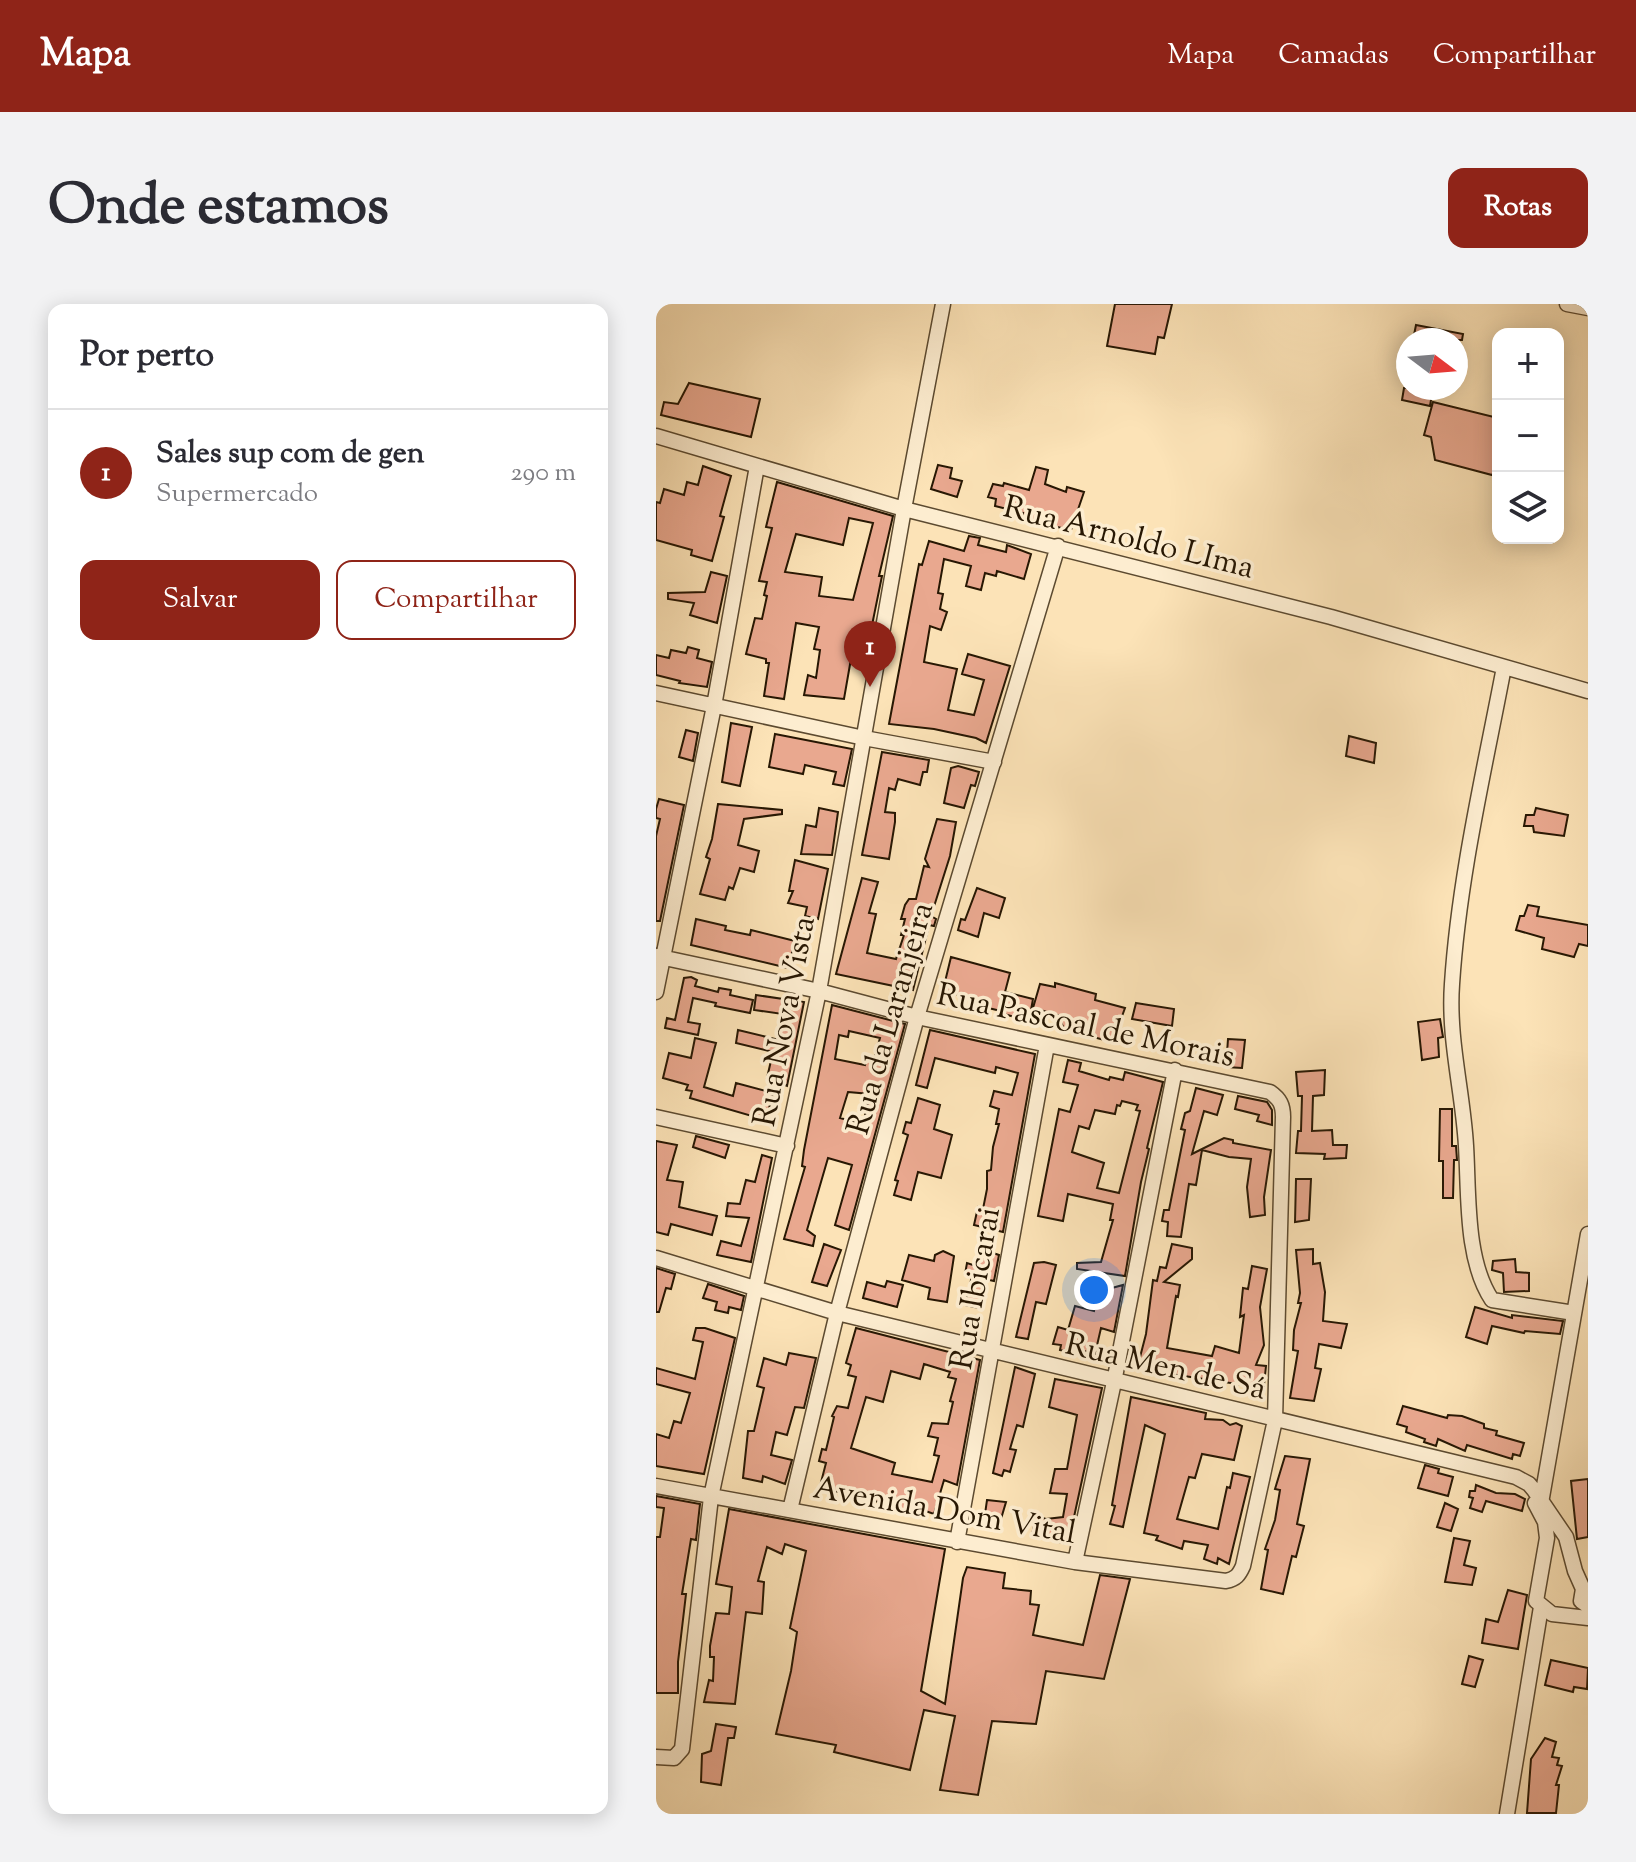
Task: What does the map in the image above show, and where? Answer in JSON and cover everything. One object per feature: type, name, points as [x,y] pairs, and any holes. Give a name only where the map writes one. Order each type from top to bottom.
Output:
[{"type":"street","name":"Rua Nova Vista","points":[[656,1757],[674,1758],[682,1749],[711,1497],[819,991],[943,304]]},
{"type":"street","points":[[1567,304],[1588,308]]},
{"type":"street","name":"Rua Arnoldo LIma","points":[[656,436],[904,509],[1331,617],[1588,691]]},
{"type":"street","points":[[656,992],[659,957],[714,706],[757,466]]},
{"type":"street","name":"Rua da Laranjeira","points":[[790,1510],[837,1313],[917,1017],[1058,546]]},
{"type":"street","points":[[1504,667],[1461,895],[1452,985],[1452,1038],[1466,1133],[1471,1236],[1483,1283],[1492,1300],[1574,1313]]},
{"type":"street","points":[[656,693],[864,738],[994,762]]},
{"type":"street","name":"Rua Pascoal de Morais","points":[[659,957],[819,991],[917,1017],[1175,1070],[1270,1092],[1278,1098],[1283,1108],[1275,1420]]},
{"type":"street","name":"Rua Ibicarai","points":[[957,1542],[1047,1045]]},
{"type":"street","points":[[1075,1562],[1175,1070]]},
{"type":"street","points":[[656,1117],[787,1146]]},
{"type":"street","points":[[1541,1503],[1588,1234]]},
{"type":"street","name":"Rua Men de Sá","points":[[656,1258],[837,1313],[1516,1477]]},
{"type":"street","name":"Avenida Dom Vital","points":[[656,1486],[1075,1562],[1226,1581],[1239,1575],[1243,1566],[1275,1420]]},
{"type":"street","points":[[1516,1477],[1529,1484],[1566,1537],[1583,1589],[1581,1601],[1588,1606]]},
{"type":"street","points":[[1516,1477],[1530,1493],[1545,1522],[1547,1538],[1536,1601],[1552,1614],[1588,1618]]},
{"type":"street","points":[[1507,1814],[1541,1607]]},
{"type":"building","points":[[1115,304],[1172,304],[1164,338],[1158,337],[1155,354],[1107,346]]},
{"type":"building","points":[[689,383],[760,399],[751,437],[661,415],[664,402],[678,404]]},
{"type":"building","points":[[1402,400],[1431,400],[1430,406]]},
{"type":"building","points":[[1433,402],[1492,417],[1492,475],[1435,460],[1431,437],[1424,435]]},
{"type":"building","points":[[938,465],[952,468],[950,478],[962,481],[957,497],[931,489]]},
{"type":"building","points":[[703,466],[731,476],[712,561],[691,555],[692,550],[656,540],[656,502],[660,503],[664,489],[684,495],[687,482],[698,485]]},
{"type":"building","points":[[1036,467],[1048,470],[1045,484],[1066,492],[1067,487],[1084,492],[1071,530],[1022,517],[1023,513],[995,506],[996,499],[988,497],[993,484],[1003,486],[1004,483],[1029,490]]},
{"type":"building","points":[[777,482],[893,516],[869,640],[866,639],[862,655],[852,653],[844,699],[804,695],[808,675],[816,678],[820,650],[814,649],[819,627],[796,623],[784,699],[764,696],[769,663],[766,659],[746,654],[755,618],[762,619],[767,596],[764,595],[767,582],[759,581],[772,528],[766,527]],"holes":[[[849,518],[873,523],[853,600],[819,596],[822,577],[785,572],[796,534],[843,545]]]},
{"type":"building","points":[[969,536],[980,538],[978,545],[1006,552],[1007,545],[1031,554],[1024,579],[997,571],[996,576],[985,573],[981,590],[966,586],[971,566],[944,559],[938,593],[943,594],[940,609],[947,612],[941,630],[930,626],[924,662],[957,669],[948,710],[974,715],[984,680],[962,674],[968,654],[1010,666],[986,743],[934,729],[889,724],[919,564],[922,565],[929,541],[964,551]]},
{"type":"building","points":[[711,572],[727,576],[717,623],[690,615],[694,603],[668,599],[668,593],[705,592]]},
{"type":"building","points":[[688,647],[699,650],[697,658],[712,662],[707,687],[679,683],[656,675],[656,655],[669,658],[671,650],[686,653]]},
{"type":"building","points":[[731,723],[752,727],[740,786],[722,782]]},
{"type":"building","points":[[686,730],[698,733],[693,761],[679,757]]},
{"type":"building","points":[[775,734],[852,749],[844,786],[833,784],[836,772],[805,765],[803,774],[769,767]]},
{"type":"building","points":[[1349,736],[1376,743],[1374,763],[1346,756]]},
{"type":"building","points":[[882,752],[929,760],[920,785],[898,779],[895,790],[889,788],[885,812],[895,813],[895,822],[889,859],[862,855]]},
{"type":"building","points":[[958,766],[979,772],[964,808],[944,803],[951,768]]},
{"type":"building","points":[[659,799],[684,805],[660,921],[656,921],[656,836],[660,819],[656,818],[656,809]]},
{"type":"building","points":[[718,804],[782,810],[782,814],[744,819],[738,845],[759,851],[754,872],[740,868],[733,889],[729,887],[725,900],[700,894],[710,859],[706,857]]},
{"type":"building","points":[[819,808],[838,812],[832,855],[801,854],[806,825],[816,827]]},
{"type":"building","points":[[1536,808],[1568,815],[1564,836],[1534,832],[1533,826],[1524,826],[1526,815],[1534,815]]},
{"type":"building","points":[[937,819],[956,822],[950,856],[931,916],[936,919],[934,926],[929,925],[913,990],[836,974],[862,878],[878,882],[869,913],[876,914],[867,953],[896,959],[904,935],[901,935],[905,919],[901,919],[905,905],[909,899],[916,899],[924,866],[929,867],[925,859]]},
{"type":"building","points":[[795,860],[828,869],[818,919],[805,916],[807,907],[788,903],[793,891],[789,891]]},
{"type":"building","points":[[977,888],[1005,898],[999,918],[984,913],[978,937],[958,930]]},
{"type":"building","points":[[1528,905],[1539,907],[1537,916],[1588,925],[1588,946],[1579,944],[1574,957],[1542,949],[1544,938],[1516,930],[1520,916],[1524,916]]},
{"type":"building","points":[[696,919],[726,926],[725,930],[750,935],[751,930],[795,941],[788,968],[691,945]]},
{"type":"building","points":[[951,957],[1010,973],[1005,992],[1033,999],[1029,1021],[943,990]]},
{"type":"building","points":[[684,978],[697,980],[695,986],[718,992],[719,988],[731,990],[730,995],[753,1000],[750,1013],[693,998],[688,1022],[700,1024],[698,1035],[665,1028],[667,1018],[675,1020]]},
{"type":"building","points":[[1055,983],[1096,994],[1095,1000],[1125,1008],[1119,1019],[1115,1043],[1064,1029],[1058,1015],[1033,1008],[1040,984],[1055,987]]},
{"type":"building","points":[[756,995],[804,1002],[787,1086],[767,1078],[773,1052],[736,1043],[738,1030],[779,1040],[783,1014],[754,1010]]},
{"type":"building","points":[[1136,1003],[1174,1009],[1172,1026],[1132,1019]]},
{"type":"building","points":[[832,1005],[905,1024],[849,1230],[835,1225],[852,1165],[828,1158],[807,1230],[815,1236],[813,1246],[784,1239],[805,1167],[802,1166]],"holes":[[[849,1031],[880,1038],[874,1059],[867,1058],[865,1065],[835,1059],[839,1035],[848,1037]],[[848,1092],[870,1094],[863,1124],[840,1118]]]},
{"type":"building","points":[[1440,1019],[1443,1037],[1438,1038],[1439,1057],[1422,1060],[1418,1022]]},
{"type":"building","points":[[930,1030],[1035,1054],[1003,1232],[974,1225],[978,1207],[983,1209],[987,1171],[991,1170],[999,1124],[996,1124],[999,1109],[990,1106],[994,1091],[1012,1095],[1018,1073],[996,1067],[995,1073],[935,1058],[927,1088],[916,1085]]},
{"type":"building","points":[[695,1038],[716,1043],[704,1087],[733,1096],[736,1083],[773,1093],[766,1120],[690,1098],[692,1091],[686,1090],[688,1085],[663,1078],[669,1053],[691,1058]]},
{"type":"building","points":[[1228,1039],[1245,1040],[1242,1068],[1226,1067]]},
{"type":"building","points":[[1068,1060],[1081,1063],[1079,1071],[1109,1080],[1110,1077],[1123,1080],[1125,1072],[1163,1082],[1147,1148],[1125,1276],[1077,1269],[1077,1263],[1101,1262],[1113,1220],[1110,1220],[1113,1204],[1068,1194],[1063,1221],[1038,1216],[1059,1109],[1070,1112],[1078,1085],[1063,1082]],"holes":[[[1122,1101],[1138,1105],[1136,1110],[1140,1111],[1119,1193],[1097,1188],[1104,1163],[1072,1152],[1079,1126],[1089,1129],[1095,1110],[1115,1114],[1117,1105],[1120,1106]]]},
{"type":"building","points":[[1325,1070],[1324,1095],[1313,1096],[1312,1131],[1332,1130],[1333,1145],[1347,1145],[1346,1158],[1324,1159],[1325,1154],[1296,1153],[1298,1131],[1301,1131],[1302,1096],[1298,1096],[1296,1072]]},
{"type":"building","points":[[1196,1088],[1223,1095],[1217,1115],[1204,1111],[1192,1154],[1224,1138],[1233,1140],[1233,1143],[1271,1150],[1264,1197],[1265,1215],[1250,1217],[1247,1187],[1251,1159],[1202,1150],[1196,1185],[1189,1184],[1181,1237],[1167,1236],[1168,1222],[1162,1221],[1164,1210],[1169,1210],[1185,1130],[1181,1129]]},
{"type":"building","points":[[1238,1096],[1267,1102],[1272,1110],[1272,1125],[1257,1121],[1259,1115],[1235,1109]]},
{"type":"building","points":[[918,1098],[940,1105],[934,1129],[952,1135],[941,1178],[918,1172],[911,1200],[894,1195],[898,1181],[895,1180],[908,1135],[903,1133],[906,1122],[911,1123]]},
{"type":"building","points":[[1440,1109],[1452,1109],[1452,1146],[1456,1146],[1457,1160],[1454,1160],[1453,1198],[1443,1198],[1443,1161],[1439,1161]]},
{"type":"building","points":[[696,1136],[729,1145],[725,1158],[693,1147]]},
{"type":"building","points":[[656,1141],[677,1145],[667,1180],[683,1182],[679,1207],[717,1216],[712,1235],[671,1224],[668,1235],[656,1232]]},
{"type":"building","points":[[762,1155],[772,1158],[751,1262],[717,1255],[721,1241],[741,1246],[749,1218],[726,1216],[728,1203],[740,1204],[746,1180],[755,1182]]},
{"type":"building","points":[[1296,1179],[1311,1179],[1309,1220],[1295,1222]]},
{"type":"building","points":[[824,1244],[841,1250],[827,1286],[812,1282]]},
{"type":"building","points":[[1172,1244],[1192,1248],[1192,1259],[1164,1282],[1180,1285],[1167,1348],[1212,1356],[1215,1346],[1239,1353],[1244,1315],[1240,1317],[1243,1288],[1248,1289],[1252,1266],[1267,1269],[1260,1307],[1264,1345],[1256,1365],[1266,1366],[1263,1394],[1250,1393],[1251,1386],[1151,1371],[1149,1363],[1139,1361],[1153,1280],[1157,1281],[1160,1267],[1166,1268]]},
{"type":"building","points":[[982,1245],[991,1247],[990,1252],[999,1255],[994,1281],[985,1279],[979,1308],[965,1305],[972,1276],[965,1274],[967,1263],[976,1266]]},
{"type":"building","points":[[1313,1249],[1313,1264],[1320,1263],[1325,1292],[1323,1321],[1347,1324],[1341,1348],[1319,1344],[1315,1368],[1321,1369],[1314,1401],[1290,1398],[1298,1351],[1293,1350],[1294,1330],[1301,1303],[1298,1303],[1296,1250]]},
{"type":"building","points":[[943,1251],[954,1256],[947,1302],[928,1299],[930,1288],[902,1280],[909,1255],[934,1261],[935,1255]]},
{"type":"building","points":[[1515,1259],[1516,1272],[1529,1273],[1529,1291],[1504,1292],[1503,1273],[1492,1270],[1493,1261]]},
{"type":"building","points":[[1034,1263],[1056,1265],[1046,1304],[1036,1302],[1028,1339],[1016,1337]]},
{"type":"building","points":[[656,1268],[675,1274],[671,1289],[666,1288],[659,1312],[656,1312]]},
{"type":"building","points":[[887,1281],[903,1285],[897,1307],[863,1298],[867,1282],[885,1287]]},
{"type":"building","points":[[708,1284],[744,1296],[741,1310],[729,1307],[728,1313],[715,1310],[717,1302],[703,1298]]},
{"type":"building","points":[[1123,1285],[1114,1332],[1101,1328],[1095,1354],[1073,1348],[1072,1353],[1060,1350],[1061,1345],[1053,1344],[1058,1327],[1068,1330],[1075,1306],[1094,1311],[1097,1292]]},
{"type":"building","points":[[1475,1307],[1512,1318],[1512,1315],[1563,1321],[1560,1334],[1524,1333],[1492,1326],[1487,1344],[1466,1337]]},
{"type":"building","points":[[696,1328],[735,1338],[704,1474],[656,1466],[656,1434],[669,1438],[674,1421],[681,1423],[690,1393],[656,1384],[656,1368],[695,1379],[703,1342],[693,1340]]},
{"type":"building","points":[[856,1328],[980,1360],[957,1485],[944,1480],[934,1514],[914,1507],[914,1511],[902,1509],[848,1493],[819,1490],[826,1463],[819,1461],[822,1449],[826,1450],[832,1416],[837,1406],[848,1408],[856,1377],[848,1375],[851,1365],[846,1363]],"holes":[[[924,1364],[950,1372],[948,1377],[956,1379],[948,1424],[932,1423],[928,1436],[938,1438],[934,1455],[939,1456],[932,1482],[892,1474],[895,1463],[851,1448],[866,1397],[883,1402],[891,1371],[920,1379]]]},
{"type":"building","points":[[789,1353],[816,1358],[804,1408],[795,1407],[787,1435],[776,1432],[771,1455],[792,1460],[785,1484],[763,1476],[762,1482],[743,1478],[748,1431],[754,1431],[764,1388],[757,1386],[764,1358],[786,1365]]},
{"type":"building","points":[[1015,1367],[1035,1374],[1023,1427],[1017,1425],[1010,1449],[1016,1450],[1010,1472],[1004,1470],[1002,1476],[993,1473]]},
{"type":"building","points":[[1055,1379],[1102,1388],[1069,1540],[1065,1539],[1063,1543],[1059,1542],[1060,1538],[1046,1534],[1046,1538],[1032,1535],[1036,1516],[1046,1519],[1063,1517],[1067,1494],[1050,1493],[1055,1469],[1067,1469],[1077,1415],[1049,1407]]},
{"type":"building","points":[[1131,1397],[1206,1413],[1205,1419],[1242,1426],[1234,1460],[1202,1454],[1195,1478],[1189,1477],[1177,1519],[1218,1529],[1233,1473],[1250,1477],[1229,1564],[1218,1558],[1217,1564],[1204,1559],[1208,1545],[1184,1541],[1182,1549],[1156,1540],[1158,1536],[1144,1533],[1165,1434],[1145,1425],[1123,1527],[1110,1524]]},
{"type":"building","points":[[1403,1406],[1447,1418],[1448,1415],[1462,1416],[1484,1424],[1484,1428],[1497,1431],[1496,1435],[1524,1443],[1520,1456],[1513,1454],[1512,1459],[1467,1445],[1465,1451],[1438,1439],[1436,1446],[1424,1442],[1425,1439],[1406,1432],[1407,1427],[1397,1424]]},
{"type":"building","points":[[1285,1456],[1310,1459],[1297,1524],[1304,1526],[1296,1557],[1292,1556],[1283,1594],[1261,1589],[1268,1550],[1265,1549],[1275,1520],[1280,1490],[1275,1489]]},
{"type":"building","points":[[1425,1465],[1453,1477],[1448,1496],[1418,1488]]},
{"type":"building","points":[[1588,1479],[1588,1537],[1577,1539],[1571,1481]]},
{"type":"building","points":[[1476,1485],[1525,1499],[1522,1511],[1486,1501],[1482,1512],[1470,1508],[1473,1498],[1469,1497],[1470,1491],[1475,1491]]},
{"type":"building","points":[[656,1496],[700,1504],[696,1540],[691,1539],[682,1594],[686,1594],[678,1662],[678,1693],[656,1693],[656,1537],[660,1537],[664,1508],[656,1507]]},
{"type":"building","points":[[987,1500],[1006,1502],[995,1531],[983,1528]]},
{"type":"building","points":[[1445,1503],[1458,1509],[1451,1531],[1437,1527]]},
{"type":"building","points":[[729,1509],[945,1549],[921,1691],[945,1704],[967,1567],[1005,1573],[1003,1588],[1031,1591],[1030,1604],[1039,1605],[1033,1635],[1083,1645],[1100,1575],[1130,1579],[1104,1679],[1046,1671],[1036,1724],[992,1721],[978,1795],[940,1790],[955,1716],[924,1710],[910,1770],[834,1752],[836,1745],[776,1734],[791,1671],[797,1632],[790,1628],[806,1551],[785,1544],[782,1554],[767,1547],[758,1581],[764,1582],[762,1614],[746,1612],[735,1704],[704,1702],[709,1680],[713,1681],[714,1657],[710,1657],[710,1646],[716,1613],[729,1614],[732,1587],[716,1584]]},
{"type":"building","points":[[1454,1538],[1470,1541],[1464,1565],[1476,1568],[1472,1585],[1445,1582]]},
{"type":"building","points":[[1508,1590],[1527,1595],[1518,1649],[1482,1643],[1486,1619],[1498,1622]]},
{"type":"building","points":[[1469,1656],[1483,1660],[1475,1687],[1462,1684]]},
{"type":"building","points":[[1551,1660],[1588,1668],[1587,1689],[1574,1687],[1573,1692],[1545,1685]]},
{"type":"building","points":[[716,1724],[736,1727],[734,1738],[728,1738],[721,1785],[701,1782],[702,1754],[711,1751]]},
{"type":"building","points":[[1545,1738],[1556,1742],[1552,1757],[1559,1758],[1557,1765],[1562,1766],[1556,1785],[1559,1785],[1556,1813],[1527,1813],[1531,1759]]},
{"type":"place","name":"Sales sup com de gen","points":[[870,687]]}]
